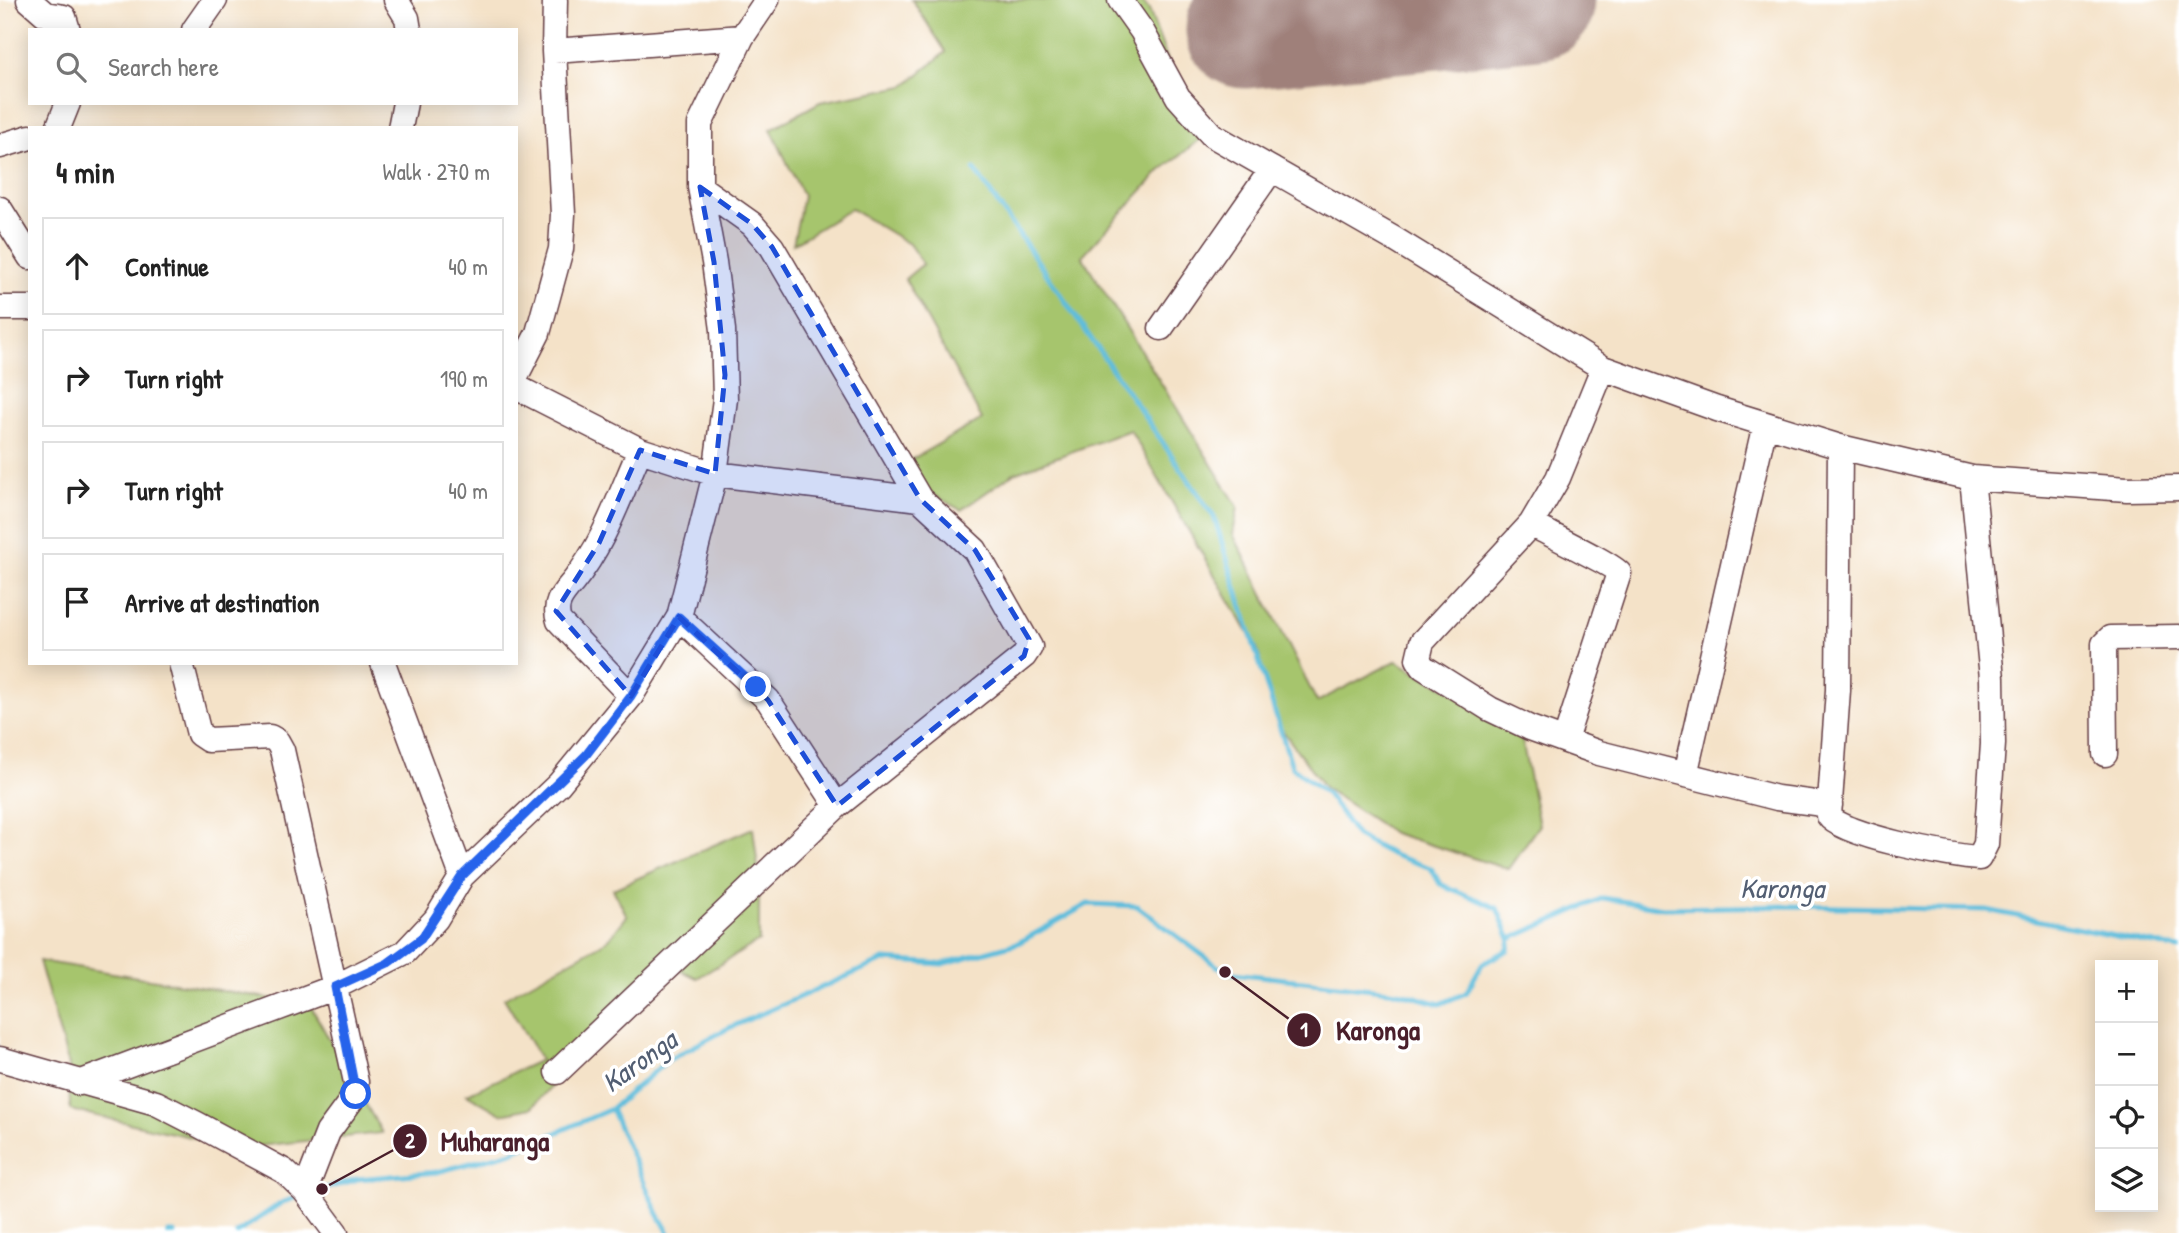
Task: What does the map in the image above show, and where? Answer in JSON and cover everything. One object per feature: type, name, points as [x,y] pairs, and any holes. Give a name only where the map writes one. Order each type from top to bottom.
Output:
[{"type":"street","points":[[29,0],[45,14],[65,16]]},
{"type":"street","points":[[195,28],[215,0]]},
{"type":"street","points":[[396,0],[407,18],[409,28]]},
{"type":"street","points":[[518,372],[538,333],[561,249],[563,215],[554,51],[555,0]]},
{"type":"street","points":[[79,1083],[335,987],[405,953],[436,919],[462,876],[559,784],[631,696],[679,617],[715,474],[725,399],[724,352],[714,262],[699,187],[700,124],[743,37],[767,0]]},
{"type":"street","points":[[1120,0],[1142,31],[1178,97],[1212,135],[1394,239],[1603,368],[1840,447],[1972,478],[2127,489],[2179,488]]},
{"type":"street","points":[[554,51],[743,37]]},
{"type":"street","points":[[59,126],[67,105]]},
{"type":"street","points":[[400,126],[405,105]]},
{"type":"street","points":[[0,146],[28,138]]},
{"type":"street","points":[[1161,328],[1272,169]]},
{"type":"street","points":[[557,1072],[837,806],[1024,656],[1030,647],[975,550],[920,499],[772,247],[752,224],[699,187]]},
{"type":"street","points":[[0,209],[28,254]]},
{"type":"street","points":[[0,308],[28,308]]},
{"type":"street","points":[[1603,368],[1558,478],[1531,524],[1422,642],[1418,659],[1423,667],[1490,709],[1620,760],[1777,798],[1830,805]]},
{"type":"street","points":[[518,388],[640,450],[715,474],[920,499]]},
{"type":"street","points":[[1685,775],[1765,424]]},
{"type":"street","points":[[1840,447],[1838,690],[1829,816],[1832,821],[1875,839],[1979,858],[1986,844],[1993,744],[1992,678],[1972,478]]},
{"type":"street","points":[[631,696],[559,621],[556,611],[561,596],[588,564],[599,544],[640,450]]},
{"type":"street","points":[[1531,524],[1586,555],[1613,566],[1619,573],[1565,740]]},
{"type":"street","points":[[679,617],[768,700],[837,806]]},
{"type":"street","points":[[2105,754],[2104,644],[2110,638],[2120,637],[2179,637]]},
{"type":"street","points":[[182,665],[199,734],[208,740],[270,737],[277,741],[282,750],[356,1094],[328,1132],[305,1191]]},
{"type":"street","points":[[384,665],[462,876]]},
{"type":"street","points":[[0,1059],[156,1103],[284,1171],[305,1191],[336,1233]]},
{"type":"highlighted area","points":[[700,187],[752,224],[772,247],[920,499],[975,550],[1029,639],[1024,656],[837,806],[768,700],[679,617],[631,696],[556,611],[599,543],[640,450],[715,474],[725,375],[714,262]]},
{"type":"green space","points":[[912,0],[1141,0],[1149,10],[1174,77],[1202,138],[1160,171],[1082,256],[1238,507],[1233,534],[1317,702],[1396,661],[1520,730],[1539,825],[1508,869],[1393,833],[1325,788],[1277,723],[1257,648],[1130,430],[1014,473],[961,510],[925,490],[909,461],[982,419],[905,279],[923,264],[909,244],[851,209],[793,244],[803,196],[771,129],[820,102],[904,86],[946,52]]},
{"type":"green space","points":[[753,828],[759,876],[759,941],[697,978],[666,963],[531,1108],[501,1114],[467,1094],[541,1060],[504,998],[608,940],[627,916],[613,889]]},
{"type":"green space","points":[[39,961],[310,1005],[382,1133],[239,1148],[70,1110],[69,1066]]},
{"type":"waterway","points":[[974,169],[1214,517],[1292,767],[1327,794],[1357,836],[1393,855],[1431,868],[1440,884],[1497,908],[1510,939]]},
{"type":"waterway","name":"Karonga","points":[[314,1192],[357,1179],[437,1172],[512,1152],[611,1109],[668,1060],[729,1028],[884,960],[942,964],[1018,943],[1088,904],[1137,906],[1225,972],[1398,992],[1440,1004],[1466,993],[1482,964],[1508,950],[1510,939],[1603,898],[1663,908],[1792,906],[1987,910],[2179,949]]},
{"type":"waterway","points":[[611,1109],[669,1233]]},
{"type":"waterway","name":"Karonga","points":[[237,1233],[281,1203],[301,1196]]},
{"type":"waterway","name":"Karonga","points":[[168,1233],[174,1233]]},
{"type":"runway","points":[[1245,29],[1536,0]]},
{"type":"place","name":"Karonga","points":[[1225,972]]},
{"type":"place","name":"Muharanga","points":[[322,1189]]},
{"type":"route","points":[[356,1094],[356,1082],[335,987],[388,963],[421,939],[462,876],[533,810],[586,755],[631,696],[679,617],[756,687]]}]
